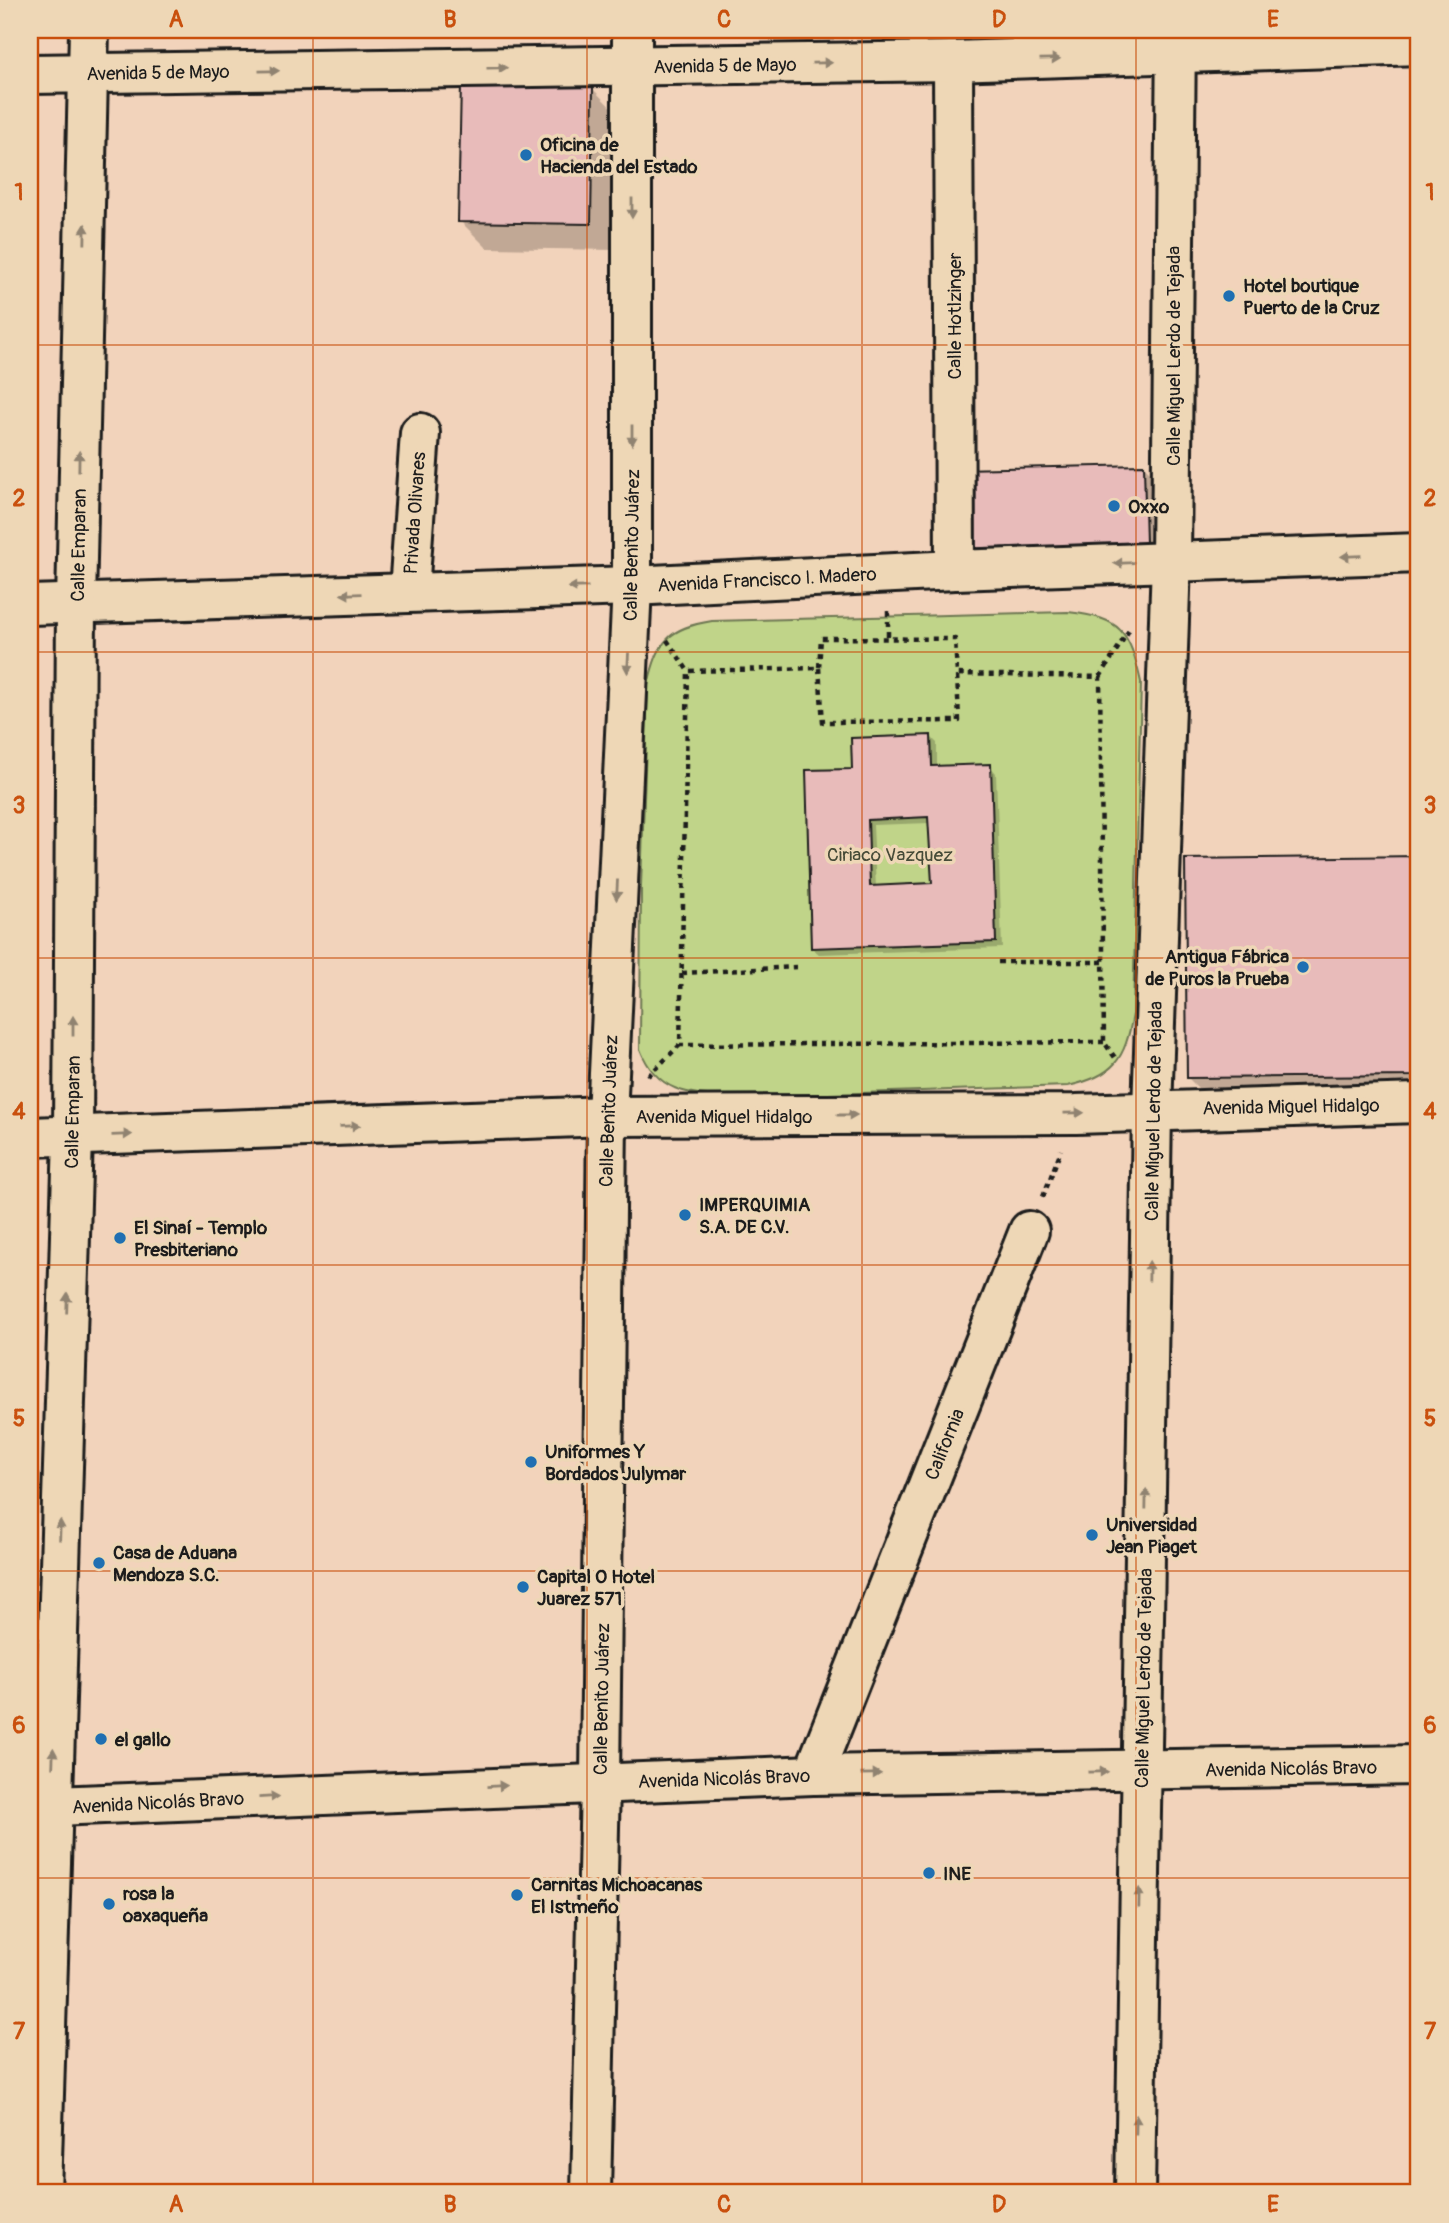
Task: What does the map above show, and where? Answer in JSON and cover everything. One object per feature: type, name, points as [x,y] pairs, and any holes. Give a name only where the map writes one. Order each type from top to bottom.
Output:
[{"type":"street","name":"Calle Emparan","points":[[41,2193],[40,1807],[73,1137],[76,603],[89,30]]},
{"type":"street","name":"Avenida 5 de Mayo","points":[[30,74],[632,48],[953,61],[1176,43],[1419,45]]},
{"type":"street","name":"Calle Miguel Lerdo de Tejada","points":[[1135,2193],[1152,1110],[1171,562],[1176,43]]},
{"type":"street","name":"Calle Benito Juárez","points":[[591,2193],[600,1782],[607,1116],[632,586],[632,48]]},
{"type":"street","name":"Calle Hotlzinger","points":[[953,61],[955,570]]},
{"type":"street","name":"Privada Olivares","points":[[409,592],[420,433]]},
{"type":"street","name":"Avenida Francisco I. Madero","points":[[30,605],[632,586],[955,570],[1419,554]]},
{"type":"street","name":"Avenida Miguel Hidalgo","points":[[30,1137],[607,1116],[1076,1114],[1419,1103]]},
{"type":"street","name":"California","points":[[813,1775],[1029,1231]]},
{"type":"street","name":"Avenida Nicolás Bravo","points":[[40,1807],[813,1775],[1142,1772],[1419,1765]]},
{"type":"path","points":[[821,638],[956,639],[957,674],[959,721],[823,722],[819,668],[821,638]]},
{"type":"path","points":[[819,668],[688,671],[680,1045],[1104,1042],[1100,677],[957,674]]},
{"type":"path","points":[[998,962],[1103,962]]},
{"type":"path","points":[[681,973],[797,967]]},
{"type":"path","points":[[1029,1231],[1076,1114]]},
{"type":"green space","name":"Ciriaco Vazquez","points":[[1068,612],[1100,618],[1120,630],[1132,650],[1141,682],[1133,1014],[1126,1043],[1115,1064],[1096,1077],[1068,1086],[741,1097],[681,1090],[657,1077],[640,1049],[641,886],[648,685],[656,657],[667,639],[685,628],[712,621]]},
{"type":"building","points":[[950,30],[1134,30],[1134,41],[950,43]]},
{"type":"building","name":"Oficina de Hacienda del Estado","points":[[461,85],[593,87],[591,224],[458,222]]},
{"type":"building","points":[[1144,465],[1146,544],[963,549],[962,469]]},
{"type":"building","points":[[931,735],[932,766],[991,764],[996,942],[811,948],[806,770],[852,769],[851,738]],"holes":[[[928,817],[932,883],[870,886],[868,820]]]},
{"type":"building","name":"Antigua Fábrica de Puros la Prueba","points":[[1419,856],[1419,1076],[1187,1078],[1185,859]]},
{"type":"place","name":"Oficina de Hacienda del Estado","points":[[526,155]]},
{"type":"place","name":"Hotel boutique Puerto de la Cruz","points":[[1229,296]]},
{"type":"place","name":"Oxxo","points":[[1114,506]]},
{"type":"place","name":"Antigua Fábrica de Puros la Prueba","points":[[1303,967]]},
{"type":"place","name":"IMPERQUIMIA S.A. DE C.V.","points":[[685,1215]]},
{"type":"place","name":"El Sinaí - Templo Presbiteriano","points":[[120,1238]]},
{"type":"place","name":"Uniformes Y Bordados Julymar","points":[[531,1462]]},
{"type":"place","name":"Universidad Jean Piaget","points":[[1092,1535]]},
{"type":"place","name":"Casa de Aduana Mendoza S.C.","points":[[99,1563]]},
{"type":"place","name":"Capital O Hotel Juarez 571","points":[[523,1587]]},
{"type":"place","name":"el gallo","points":[[101,1739]]},
{"type":"place","name":"INE","points":[[929,1873]]},
{"type":"place","name":"Carnitas Michoacanas El Istmeño","points":[[517,1895]]},
{"type":"place","name":"rosa la oaxaqueña","points":[[109,1904]]}]
